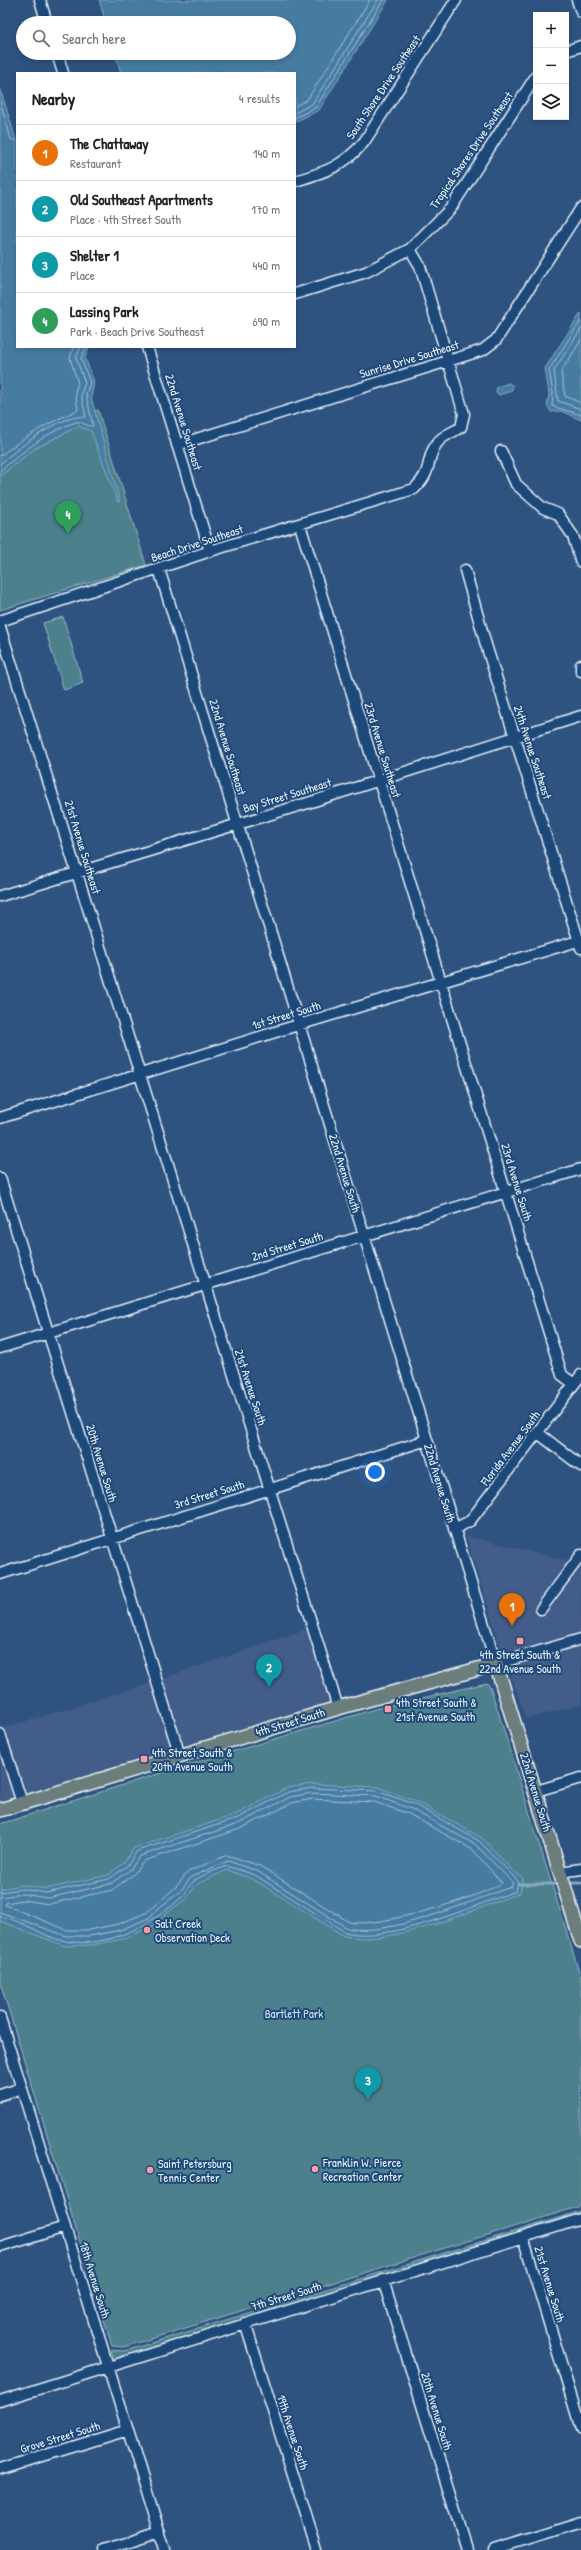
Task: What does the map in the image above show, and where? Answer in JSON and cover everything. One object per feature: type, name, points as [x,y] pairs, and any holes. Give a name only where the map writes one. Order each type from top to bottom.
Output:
[{"type":"main road","name":"4th Street South","points":[[0,1810],[338,1708],[496,1664]]},
{"type":"main road","name":"22nd Avenue South","points":[[496,1664],[581,1941]]},
{"type":"street","points":[[40,0],[46,16]]},
{"type":"street","name":"South Shore Drive Southeast","points":[[296,181],[333,169],[352,156],[364,142],[456,0]]},
{"type":"street","points":[[577,0],[581,12]]},
{"type":"street","points":[[569,50],[581,46]]},
{"type":"street","points":[[59,60],[63,72]]},
{"type":"street","name":"Tropical Shores Drive Southeast","points":[[296,294],[366,272],[410,249],[451,208],[533,81]]},
{"type":"street","name":"Sunrise Drive Southeast","points":[[177,445],[483,350],[496,340],[581,208]]},
{"type":"street","points":[[410,249],[420,266],[448,361]]},
{"type":"street","name":"22nd Avenue Southeast","points":[[147,348],[210,551]]},
{"type":"street","name":"Beach Drive Southeast","points":[[0,621],[210,551],[300,525],[414,489],[422,481],[438,441],[461,427],[464,421],[464,414],[448,361]]},
{"type":"street","points":[[501,451],[516,484],[543,508],[558,514],[573,536],[581,562]]},
{"type":"street","name":"23rd Avenue Southeast","points":[[300,525],[442,983]]},
{"type":"street","name":"22nd Avenue Southeast","points":[[159,569],[299,1024]]},
{"type":"street","name":"24th Avenue Southeast","points":[[465,570],[486,646],[580,943]]},
{"type":"street","name":"21st Avenue Southeast","points":[[0,627],[140,1074]]},
{"type":"street","points":[[581,665],[581,671]]},
{"type":"street","name":"Bay Street Southeast","points":[[0,896],[78,874],[516,738],[581,716]]},
{"type":"street","name":"1st Street South","points":[[0,1118],[299,1024],[580,943]]},
{"type":"street","name":"23rd Avenue South","points":[[442,983],[562,1375],[574,1384]]},
{"type":"street","name":"22nd Avenue South","points":[[299,1024],[496,1664]]},
{"type":"street","name":"21st Avenue South","points":[[140,1074],[338,1708]]},
{"type":"street","name":"2nd Street South","points":[[0,1348],[581,1169]]},
{"type":"street","name":"20th Avenue South","points":[[0,1178],[180,1756]]},
{"type":"street","name":"Florida Avenue South","points":[[454,1529],[470,1521],[581,1375]]},
{"type":"street","points":[[538,1433],[581,1466]]},
{"type":"street","name":"3rd Street South","points":[[0,1574],[427,1440]]},
{"type":"street","points":[[541,1609],[581,1555]]},
{"type":"street","name":"4th Street South","points":[[496,1664],[581,1639]]},
{"type":"street","points":[[0,1734],[22,1803]]},
{"type":"street","points":[[536,1791],[581,1778]]},
{"type":"street","points":[[560,1872],[581,1869]]},
{"type":"street","name":"18th Avenue South","points":[[0,2018],[165,2550]]},
{"type":"street","points":[[0,2095],[22,2088]]},
{"type":"street","name":"7th Street South","points":[[0,2401],[581,2219]]},
{"type":"street","points":[[0,2246],[65,2227]]},
{"type":"street","name":"21st Avenue South","points":[[523,2237],[581,2429]]},
{"type":"street","name":"20th Avenue South","points":[[383,2280],[467,2550]]},
{"type":"street","name":"19th Avenue South","points":[[245,2323],[317,2550]]},
{"type":"street","name":"Grove Street South","points":[[0,2469],[128,2430]]},
{"type":"street","points":[[493,2550],[581,2522]]},
{"type":"street","points":[[104,2550],[160,2532]]},
{"type":"shaded area","points":[[466,1536],[570,1561],[548,1592],[557,1597],[581,1564],[581,1634],[504,1657]]},
{"type":"shaded area","points":[[307,1629],[331,1705],[184,1750],[162,1679]]},
{"type":"shaded area","points":[[581,1644],[581,1705],[526,1719],[508,1666]]},
{"type":"shaded area","points":[[151,1683],[174,1753],[26,1797],[4,1728]]},
{"type":"shaded area","points":[[0,1752],[15,1800],[0,1805]]},
{"type":"green space","points":[[91,400],[94,411],[98,410],[146,565],[0,610],[0,476],[34,449],[78,426]]},
{"type":"green space","points":[[63,617],[83,683],[64,690],[43,623]]},
{"type":"green space","name":"Bartlett Park","points":[[487,1683],[491,1689],[581,1978],[581,2206],[124,2347],[112,2346],[0,1982],[0,1824],[148,1777],[375,1709]]},
{"type":"green space","points":[[581,2211],[581,2214],[114,2359],[111,2350],[125,2351]]},
{"type":"water","points":[[99,0],[388,0],[319,110],[296,122],[296,72],[121,72],[117,60],[296,60],[296,16],[104,16]]},
{"type":"water","points":[[0,88],[16,140],[16,348],[89,348],[85,358],[94,382],[91,397],[120,502],[118,502],[91,431],[78,426],[34,449],[0,476]]},
{"type":"water","points":[[581,313],[581,420],[561,411],[551,412],[547,405],[549,394],[545,368]]},
{"type":"water","points":[[509,383],[513,386],[511,391],[499,395],[496,392],[497,387]]},
{"type":"water","points":[[312,1784],[378,1787],[415,1801],[482,1838],[512,1870],[523,1878],[520,1893],[456,1917],[409,1932],[364,1938],[344,1936],[253,1879],[227,1870],[196,1885],[187,1898],[163,1916],[155,1925],[123,1939],[91,1945],[65,1946],[0,1921],[0,1889],[22,1885],[46,1889],[108,1875],[124,1863],[134,1848],[235,1815],[287,1788]]},
{"type":"waterway","points":[[567,1883],[581,1883]]},
{"type":"waterway","points":[[519,1884],[559,1884]]},
{"type":"place","name":"Lassing Park","points":[[68,534]]},
{"type":"place","name":"The Chattaway","points":[[512,1626]]},
{"type":"place","name":"4th Street South & 22nd Avenue South","points":[[520,1641]]},
{"type":"place","name":"Old Southeast Apartments","points":[[269,1687]]},
{"type":"place","name":"4th Street South & 21st Avenue South","points":[[388,1709]]},
{"type":"place","name":"4th Street South & 20th Avenue South","points":[[144,1759]]},
{"type":"place","name":"Salt Creek Observation Deck","points":[[147,1930]]},
{"type":"place","name":"Shelter 1","points":[[368,2100]]},
{"type":"place","name":"Franklin W. Pierce Recreation Center","points":[[315,2169]]},
{"type":"place","name":"Saint Petersburg Tennis Center","points":[[150,2170]]}]
